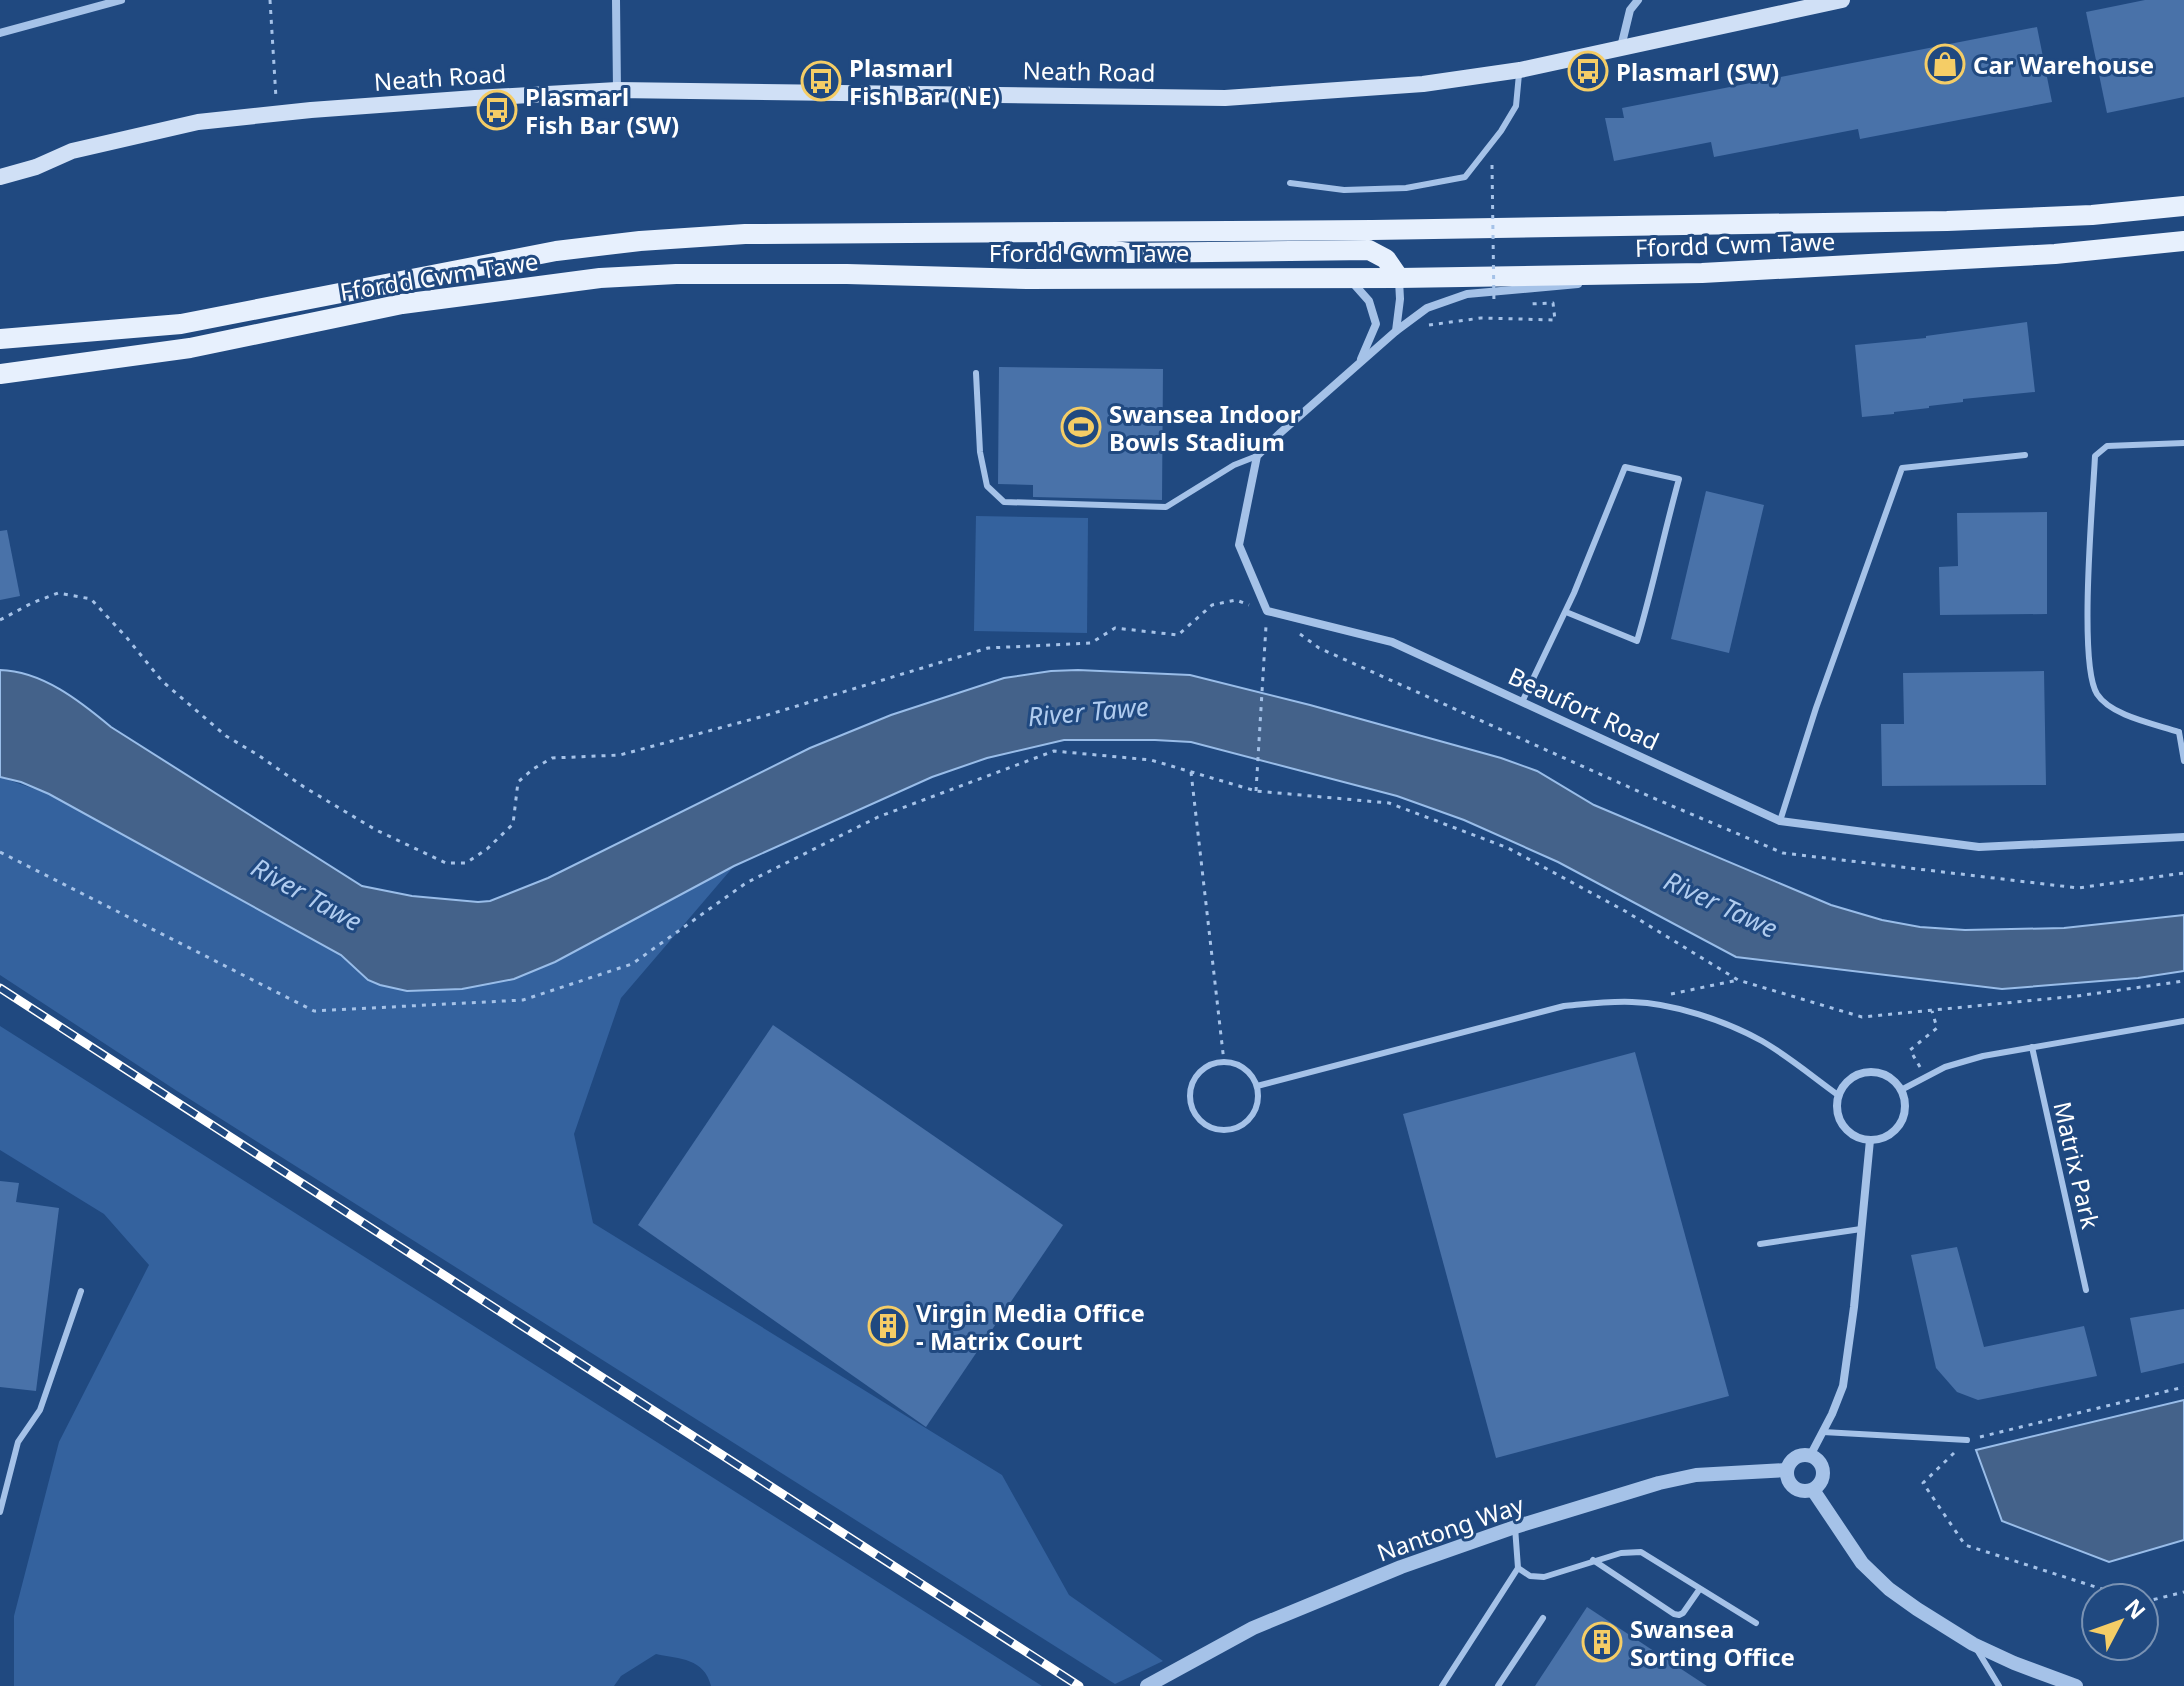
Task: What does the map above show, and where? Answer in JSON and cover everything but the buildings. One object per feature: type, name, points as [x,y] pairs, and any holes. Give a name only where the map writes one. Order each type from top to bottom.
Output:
[{"type":"main road","name":"Neath Road","points":[[0,177],[36,167],[72,151],[198,122],[475,98],[617,90],[1225,98],[1423,84],[1520,70],[1842,0]]},
{"type":"main road","name":"Ffordd Cwm Tawe","points":[[0,339],[181,324],[556,251],[640,241],[745,234],[1372,230],[1947,221],[2092,215],[2184,206]]},
{"type":"main road","points":[[980,231],[1128,253],[1369,250],[1386,259],[1399,278]]},
{"type":"main road","name":"Ffordd Cwm Tawe","points":[[0,374],[190,348],[402,304],[600,278],[691,274],[847,274],[1027,279],[1399,278],[1702,273],[2055,254],[2184,241]]},
{"type":"street","points":[[0,33],[121,0]]},
{"type":"street","points":[[616,0],[617,90]]},
{"type":"street","points":[[1621,48],[1630,10],[1638,0]]},
{"type":"street","points":[[1267,611],[1239,545],[1257,456],[1396,331],[1427,308],[1467,294],[1702,273]]},
{"type":"street","points":[[1349,278],[1369,301],[1376,324],[1360,363]]},
{"type":"street","points":[[1396,331],[1399,278]]},
{"type":"street","name":"Beaufort Road","points":[[1267,611],[1392,642],[1780,821],[1979,847],[2184,837]]},
{"type":"street","points":[[1864,1072],[1881,1073],[1901,1090],[1905,1107],[1900,1124],[1887,1136],[1870,1140],[1860,1138],[1843,1126],[1838,1116],[1838,1095],[1848,1080],[1864,1072]]},
{"type":"street","points":[[1787,1470],[1789,1482],[1802,1491],[1813,1490],[1821,1482],[1823,1472],[1819,1462],[1810,1456],[1843,1386],[1870,1140]]},
{"type":"street","name":"Nantong Way","points":[[1147,1686],[1253,1628],[1401,1567],[1515,1527],[1671,1480],[1696,1475],[1787,1470],[1793,1460],[1810,1456]]},
{"type":"street","points":[[1813,1490],[1862,1563],[1889,1589],[1973,1644],[2076,1686]]},
{"type":"lane","points":[[1290,183],[1344,190],[1406,188],[1465,177],[1501,131],[1516,106],[1520,70]]},
{"type":"lane","points":[[976,373],[982,464],[987,486],[1004,502],[1166,507],[1234,465],[1257,456]]},
{"type":"lane","points":[[2184,443],[2107,446],[2095,456],[2087,621],[2095,692],[2103,701],[2133,719],[2181,730],[2184,761]]},
{"type":"lane","points":[[1780,821],[1816,708],[1902,468],[2025,455]]},
{"type":"lane","points":[[1522,702],[1566,612],[1625,467],[1679,479],[1637,641],[1566,612]]},
{"type":"lane","points":[[1257,1086],[1564,1006],[1634,1002],[1715,1020],[1762,1042],[1838,1095]]},
{"type":"lane","points":[[1901,1090],[1945,1067],[1983,1056],[2184,1021]]},
{"type":"lane","name":"Matrix Park","points":[[2032,1047],[2086,1290]]},
{"type":"lane","points":[[1232,1062],[1243,1067],[1257,1086],[1256,1105],[1246,1121],[1227,1130],[1207,1125],[1192,1106],[1190,1090],[1196,1075],[1209,1065],[1232,1062]]},
{"type":"lane","points":[[1760,1244],[1861,1229]]},
{"type":"lane","points":[[0,1512],[18,1442],[40,1410],[81,1291]]},
{"type":"lane","points":[[1823,1432],[1967,1440]]},
{"type":"lane","points":[[1442,1686],[1518,1568],[1515,1527]]},
{"type":"lane","points":[[1518,1568],[1530,1576],[1544,1577],[1593,1560],[1641,1552],[1756,1623]]},
{"type":"lane","points":[[1593,1560],[1674,1614],[1683,1613],[1699,1590]]},
{"type":"lane","points":[[1498,1686],[1543,1618]]},
{"type":"lane","points":[[1973,1644],[1999,1686]]},
{"type":"path","points":[[270,0],[277,114]]},
{"type":"path","points":[[1492,165],[1494,305]]},
{"type":"path","points":[[1428,325],[1481,318],[1555,320],[1553,303],[1524,304]]},
{"type":"path","points":[[0,620],[58,593],[91,599],[162,681],[226,736],[376,830],[446,863],[466,863],[487,849],[513,824],[518,782],[552,758],[620,755],[764,716],[988,648],[1091,643],[1115,628],[1178,635],[1212,605],[1236,600],[1267,611],[1256,791]]},
{"type":"path","points":[[1298,633],[1319,648],[1783,853],[2078,888],[2184,873]]},
{"type":"path","points":[[0,852],[314,1011],[523,1000],[632,964],[746,883],[878,817],[1054,751],[1151,760],[1256,791],[1389,803],[1508,848],[1625,911],[1738,980],[1862,1017],[2077,996],[2184,981]]},
{"type":"path","points":[[1191,772],[1224,1062]]},
{"type":"path","points":[[1634,1002],[1738,980]]},
{"type":"path","points":[[1926,1077],[1910,1050],[1937,1028],[1932,1010]]},
{"type":"path","points":[[2080,1582],[1965,1545],[1923,1483],[1967,1440],[2184,1387]]},
{"type":"path","points":[[2160,1598],[2184,1592]]},
{"type":"shaded area","points":[[976,516],[1088,518],[1087,633],[974,631]]},
{"type":"shaded area","points":[[0,777],[49,794],[341,955],[514,979],[555,962],[734,866],[621,998],[574,1134],[593,1223],[1002,1475],[1069,1595],[1163,1661],[1115,1684],[177,1091],[0,975]]},
{"type":"shaded area","points":[[0,1026],[1042,1686],[711,1686],[708,1677],[697,1665],[656,1654],[621,1676],[614,1686],[14,1686],[14,1616],[59,1442],[149,1265],[104,1214],[0,1150]]},
{"type":"water","name":"River Tawe","points":[[0,670],[31,676],[60,689],[111,727],[362,886],[412,896],[490,901],[548,878],[810,748],[891,715],[1004,678],[1078,670],[1190,675],[1501,758],[1537,771],[1594,805],[1831,905],[1882,920],[1920,927],[1965,930],[2064,928],[2184,915],[2184,971],[2138,978],[2002,989],[1736,957],[1558,862],[1464,820],[1397,796],[1191,742],[1064,740],[987,758],[932,777],[734,866],[555,962],[514,979],[462,989],[407,991],[368,980],[341,955],[49,794],[0,777]]},
{"type":"water","points":[[2184,1400],[2184,1540],[2109,1562],[2002,1521],[1976,1450]]},
{"type":"railway","points":[[0,988],[1079,1686]]},
{"type":"place","name":"Car Warehouse","points":[[1945,64]]},
{"type":"place","name":"Plasmarl (SW)","points":[[1588,71]]},
{"type":"place","name":"Plasmarl Fish Bar (NE)","points":[[821,81]]},
{"type":"place","name":"Plasmarl Fish Bar (SW)","points":[[497,110]]},
{"type":"place","name":"Swansea Indoor Bowls Stadium","points":[[1081,427]]},
{"type":"place","name":"Virgin Media Office - Matrix Court","points":[[888,1326]]},
{"type":"place","name":"Swansea Sorting Office","points":[[1602,1642]]}]
